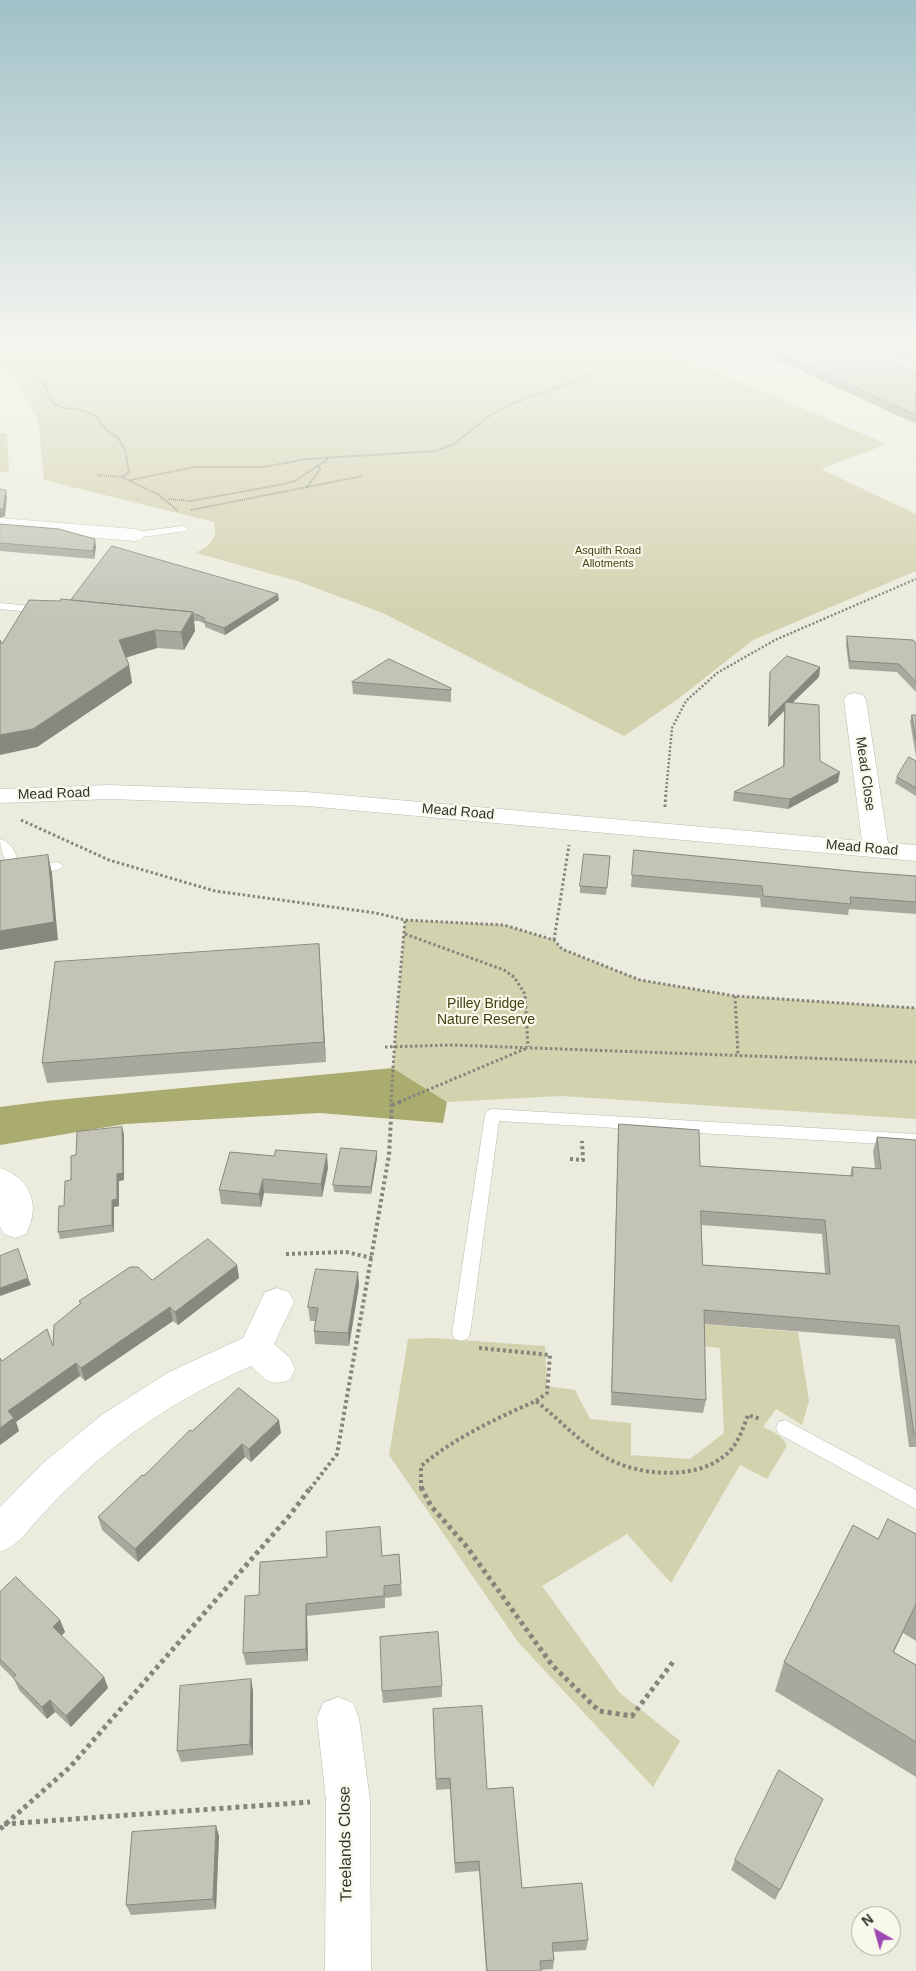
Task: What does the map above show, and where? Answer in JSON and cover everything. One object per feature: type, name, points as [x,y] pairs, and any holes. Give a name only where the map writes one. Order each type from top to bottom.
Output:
[{"type":"street","points":[[0,524],[135,535]]},
{"type":"street","name":"Mead Close","points":[[855,700],[876,849]]},
{"type":"street","name":"Mead Road","points":[[0,796],[110,792],[307,798],[916,852]]},
{"type":"street","points":[[0,1180],[14,1190],[18,1204],[15,1225]]},
{"type":"street","points":[[0,1534],[63,1466],[103,1433],[144,1404],[217,1364],[267,1359],[277,1302]]},
{"type":"street","name":"Treelands Close","points":[[338,1718],[348,1800],[348,1971]]},
{"type":"lane","points":[[135,535],[183,529]]},
{"type":"lane","points":[[0,606],[50,611]]},
{"type":"lane","points":[[0,843],[11,857],[14,872]]},
{"type":"lane","points":[[0,874],[58,866]]},
{"type":"lane","points":[[462,1334],[492,1115],[916,1140]]},
{"type":"lane","points":[[785,1428],[916,1500]]},
{"type":"path","points":[[117,437],[125,450],[129,472],[122,477]]},
{"type":"path","points":[[131,480],[194,467],[264,467],[336,456],[436,451],[454,444],[463,437]]},
{"type":"path","points":[[168,499],[191,501],[284,484],[295,481],[318,465],[336,456]]},
{"type":"path","points":[[306,488],[320,470],[318,465]]},
{"type":"path","points":[[98,476],[122,477],[148,487],[168,499],[178,511]]},
{"type":"path","points":[[187,511],[363,476]]},
{"type":"path","points":[[662,830],[672,728],[686,701],[717,673],[775,640],[916,579]]},
{"type":"path","points":[[19,819],[109,860],[215,891],[376,913],[405,920],[504,924],[554,940],[562,949],[640,980],[735,996],[916,1008]]},
{"type":"path","points":[[554,940],[573,822]]},
{"type":"path","points":[[2,1826],[70,1767],[290,1515],[337,1454],[389,1155],[396,1022],[405,920]]},
{"type":"path","points":[[405,934],[504,970],[514,977],[525,994],[528,1048]]},
{"type":"path","points":[[735,996],[738,1055]]},
{"type":"path","points":[[385,1047],[452,1045],[916,1062]]},
{"type":"path","points":[[392,1105],[528,1048]]},
{"type":"path","points":[[570,1159],[583,1160],[582,1141],[585,1136]]},
{"type":"path","points":[[286,1254],[346,1252],[372,1258]]},
{"type":"path","points":[[673,1662],[632,1716],[599,1711],[552,1665],[467,1547],[432,1506],[422,1492],[420,1481],[421,1466],[438,1450],[468,1432],[536,1401],[579,1438],[608,1459],[639,1469],[670,1473],[695,1469],[718,1460],[734,1447],[748,1415],[785,1428]]},
{"type":"path","points":[[2,1826],[348,1800]]},
{"type":"green space","points":[[0,437],[7,437],[9,471],[0,472]]},
{"type":"green space","name":"Asquith Road Allotments","points":[[40,437],[870,437],[887,444],[821,469],[916,514],[916,571],[753,640],[678,699],[624,736],[383,613],[297,581],[196,553],[212,541],[215,533],[214,522],[44,480]]},
{"type":"green space","name":"Pilley Bridge Nature Reserve","points":[[405,920],[504,925],[554,940],[562,949],[640,980],[735,996],[916,1008],[916,1119],[561,1096],[447,1102],[393,1068]]},
{"type":"green space","points":[[393,1068],[447,1102],[443,1123],[320,1113],[125,1124],[0,1145],[0,1107]]},
{"type":"green space","points":[[701,1324],[798,1332],[809,1401],[802,1425],[776,1409],[763,1427],[780,1436],[787,1446],[767,1479],[740,1465],[671,1583],[627,1534],[542,1586],[619,1692],[680,1741],[653,1787],[518,1642],[389,1455],[408,1339],[432,1338],[545,1346],[547,1386],[575,1390],[590,1419],[631,1423],[631,1455],[690,1459],[724,1433],[720,1348],[702,1346]]},
{"type":"building","points":[[0,489],[6,490],[3,509],[0,509]]},
{"type":"building","points":[[0,524],[59,529],[95,539],[93,551],[0,543]]},
{"type":"building","points":[[112,546],[278,594],[224,628],[204,621],[204,618],[193,614],[193,612],[71,600]]},
{"type":"building","points":[[61,599],[193,612],[181,632],[155,630],[119,640],[129,665],[33,729],[0,735],[0,640],[2,644],[29,600],[60,601]]},
{"type":"building","points":[[847,636],[913,640],[916,643],[916,682],[899,664],[850,661]]},
{"type":"building","points":[[787,656],[820,667],[769,718],[770,672]]},
{"type":"building","points":[[389,659],[451,688],[451,690],[352,682]]},
{"type":"building","points":[[785,702],[819,705],[820,761],[840,772],[790,799],[734,792],[784,766]]},
{"type":"building","points":[[912,715],[916,715],[916,740]]},
{"type":"building","points":[[909,757],[916,761],[916,788],[897,777]]},
{"type":"building","points":[[634,850],[916,876],[916,902],[850,897],[851,904],[763,896],[762,886],[632,875]]},
{"type":"building","points":[[584,854],[610,856],[607,888],[580,886]]},
{"type":"building","points":[[48,855],[54,922],[0,931],[0,861]]},
{"type":"building","points":[[319,944],[324,1042],[42,1063],[55,962]]},
{"type":"building","points":[[619,1124],[699,1130],[700,1166],[853,1176],[852,1167],[881,1169],[877,1137],[916,1140],[916,1434],[914,1434],[899,1326],[704,1310],[706,1400],[612,1392]],"holes":[[[701,1211],[825,1220],[830,1274],[703,1265]]]},
{"type":"building","points":[[122,1127],[123,1173],[117,1174],[117,1199],[112,1200],[112,1225],[58,1232],[59,1206],[64,1206],[65,1181],[71,1180],[71,1156],[76,1155],[77,1132]]},
{"type":"building","points":[[341,1148],[377,1151],[371,1187],[333,1185]]},
{"type":"building","points":[[276,1150],[327,1154],[321,1184],[263,1179],[259,1194],[219,1190],[230,1152],[274,1156]]},
{"type":"building","points":[[208,1239],[237,1265],[175,1312],[170,1307],[81,1368],[76,1363],[8,1411],[14,1418],[0,1428],[0,1358],[2,1361],[47,1329],[53,1346],[54,1325],[81,1303],[79,1301],[130,1267],[138,1267],[152,1280]]},
{"type":"building","points":[[18,1249],[28,1278],[0,1288],[0,1256]]},
{"type":"building","points":[[316,1269],[358,1272],[348,1333],[314,1331],[318,1308],[308,1307]]},
{"type":"building","points":[[239,1388],[279,1420],[249,1449],[242,1444],[135,1549],[98,1517],[142,1475],[144,1476],[190,1430],[192,1431]]},
{"type":"building","points":[[888,1519],[916,1534],[916,1604],[893,1652],[916,1665],[916,1742],[784,1662],[853,1525],[878,1539]]},
{"type":"building","points":[[380,1527],[382,1556],[399,1554],[401,1584],[384,1586],[384,1596],[306,1604],[306,1649],[243,1653],[245,1596],[259,1595],[260,1562],[327,1557],[326,1532]]},
{"type":"building","points":[[16,1577],[60,1620],[53,1627],[104,1677],[66,1716],[50,1700],[42,1707],[13,1678],[16,1675],[0,1659],[0,1592]]},
{"type":"building","points":[[438,1632],[442,1686],[382,1691],[380,1637]]},
{"type":"building","points":[[251,1679],[250,1744],[177,1751],[180,1686]]},
{"type":"building","points":[[482,1706],[487,1789],[513,1787],[522,1888],[582,1883],[588,1940],[552,1943],[554,1960],[540,1961],[541,1971],[487,1971],[479,1861],[455,1863],[450,1778],[436,1779],[433,1709]]},
{"type":"building","points":[[779,1770],[823,1799],[780,1890],[735,1860]]},
{"type":"building","points":[[216,1826],[213,1899],[126,1905],[132,1832]]}]
